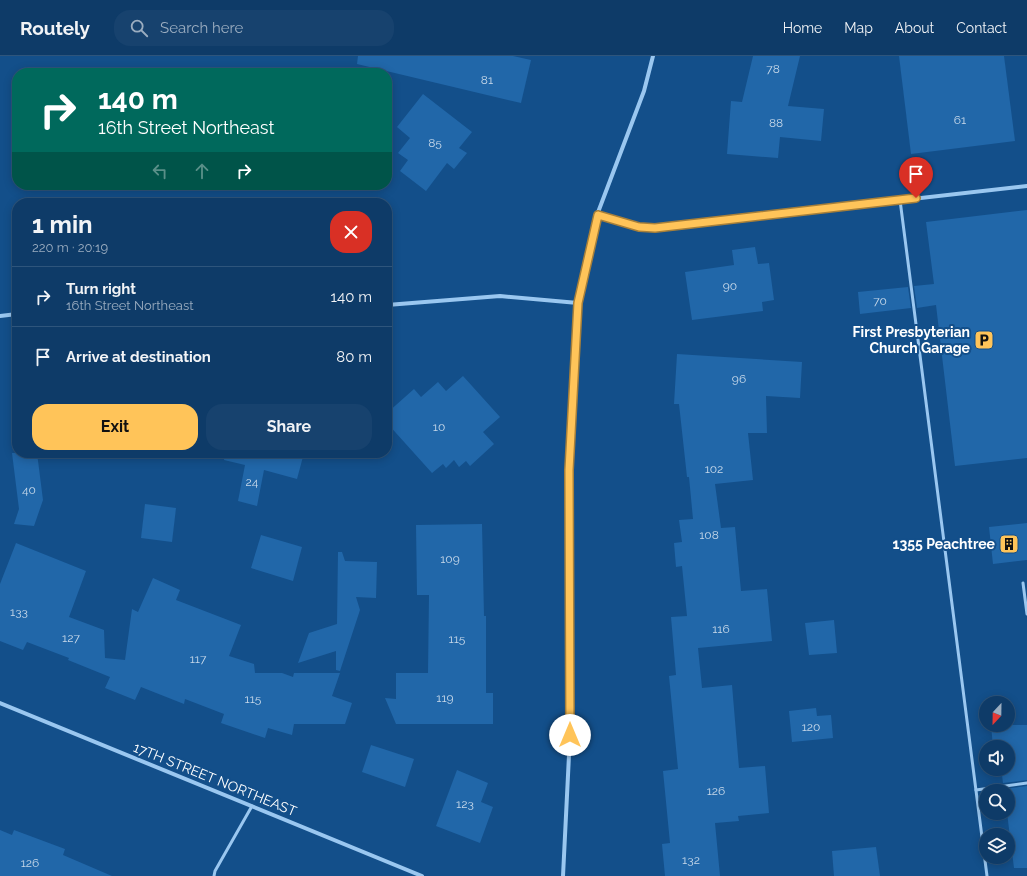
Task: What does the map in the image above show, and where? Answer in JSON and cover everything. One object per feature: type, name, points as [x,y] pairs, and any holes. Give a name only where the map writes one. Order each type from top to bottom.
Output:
[{"type":"street","points":[[563,876],[570,735],[569,470],[578,303],[598,215],[644,91],[653,56]]},
{"type":"street","points":[[598,215],[639,227],[655,228],[1027,186]]},
{"type":"street","points":[[392,305],[500,296],[578,303]]},
{"type":"street","points":[[0,316],[12,315]]},
{"type":"street","name":"17TH STREET NORTHEAST","points":[[0,703],[422,876]]},
{"type":"lane","points":[[900,200],[987,876]]},
{"type":"lane","points":[[1023,583],[1027,614]]},
{"type":"lane","points":[[976,790],[1027,783]]},
{"type":"lane","points":[[214,876],[252,806]]},
{"type":"building","points":[[358,56],[513,56],[531,60],[521,103],[392,72],[392,68],[374,68],[357,64]]},
{"type":"building","points":[[753,56],[800,56],[788,106],[824,109],[821,141],[780,137],[778,158],[727,154],[731,101],[742,102]]},
{"type":"building","points":[[899,56],[1004,56],[1015,141],[911,154]]},
{"type":"building","points":[[423,94],[472,132],[459,148],[467,153],[454,169],[447,163],[426,191],[400,171],[408,160],[398,153],[410,138],[397,127]]},
{"type":"building","name":"First Presbyterian Church Garage","points":[[1027,210],[1027,458],[955,466],[936,305],[917,308],[914,286],[934,284],[926,222]]},
{"type":"building","points":[[755,247],[758,264],[769,263],[774,300],[762,302],[763,311],[692,320],[685,272],[734,265],[732,250]]},
{"type":"building","points":[[908,287],[911,308],[860,314],[858,292]]},
{"type":"building","points":[[677,354],[802,362],[800,398],[766,396],[767,433],[748,433],[753,480],[715,484],[721,528],[735,527],[741,591],[767,589],[772,641],[698,648],[702,688],[732,685],[739,768],[765,766],[769,813],[738,816],[739,821],[715,823],[720,876],[665,876],[662,844],[670,843],[663,771],[678,769],[669,676],[676,675],[671,617],[687,616],[682,566],[676,567],[674,543],[682,542],[679,520],[693,519],[679,404],[674,404]]},
{"type":"building","points":[[463,376],[500,417],[483,432],[494,444],[470,466],[466,461],[459,467],[454,460],[446,468],[443,464],[432,473],[392,429],[392,409],[414,389],[421,397],[438,382],[446,391]]},
{"type":"building","points":[[13,458],[38,458],[43,500],[34,526],[14,524],[19,509]]},
{"type":"building","points":[[224,458],[303,458],[297,479],[264,470],[257,506],[238,501],[245,465],[224,460]]},
{"type":"building","points":[[145,504],[176,508],[172,542],[141,538]]},
{"type":"building","name":"1355 Peachtree","points":[[1027,523],[1027,560],[993,564],[989,527]]},
{"type":"building","points":[[482,524],[484,616],[486,616],[486,693],[493,693],[493,724],[396,724],[385,698],[396,699],[396,673],[428,673],[429,595],[417,595],[416,525]]},
{"type":"building","points":[[261,535],[302,547],[293,581],[251,568]]},
{"type":"building","points":[[16,543],[86,571],[69,617],[104,630],[105,658],[125,660],[132,609],[138,612],[153,578],[180,590],[176,600],[241,625],[229,656],[254,664],[255,673],[282,673],[293,677],[294,673],[340,673],[332,696],[352,703],[345,724],[294,724],[292,735],[268,728],[265,738],[221,723],[224,714],[185,699],[184,704],[141,687],[135,700],[105,688],[110,677],[68,660],[69,658],[27,642],[23,650],[0,641],[0,584]]},
{"type":"building","points":[[338,552],[342,552],[345,561],[377,562],[376,598],[356,597],[360,610],[340,671],[336,670],[336,651],[298,663],[309,633],[337,624]]},
{"type":"building","points":[[834,620],[837,653],[809,655],[805,623]]},
{"type":"building","points":[[816,708],[817,716],[831,715],[833,738],[792,742],[789,711]]},
{"type":"building","points":[[1015,725],[1027,725],[1027,780],[1003,783],[1002,776],[1015,776],[1015,740],[992,740],[992,732],[1015,732]]},
{"type":"building","points":[[371,745],[414,759],[405,787],[362,772]]},
{"type":"building","points":[[457,770],[488,783],[481,802],[493,807],[480,843],[436,826]]},
{"type":"building","points":[[1027,786],[1027,868],[1014,868],[1015,828],[1009,828],[1008,820],[1015,820],[1015,788]]},
{"type":"building","points":[[0,830],[12,835],[14,830],[65,849],[63,855],[112,876],[0,876]]},
{"type":"building","points":[[876,847],[880,876],[834,876],[832,851]]},
{"type":"place","name":"First Presbyterian Church Garage","points":[[984,340]]},
{"type":"place","name":"1355 Peachtree","points":[[1009,544]]},
{"type":"route","points":[[570,735],[569,470],[578,303],[598,215],[639,227],[655,228],[916,198]]}]
